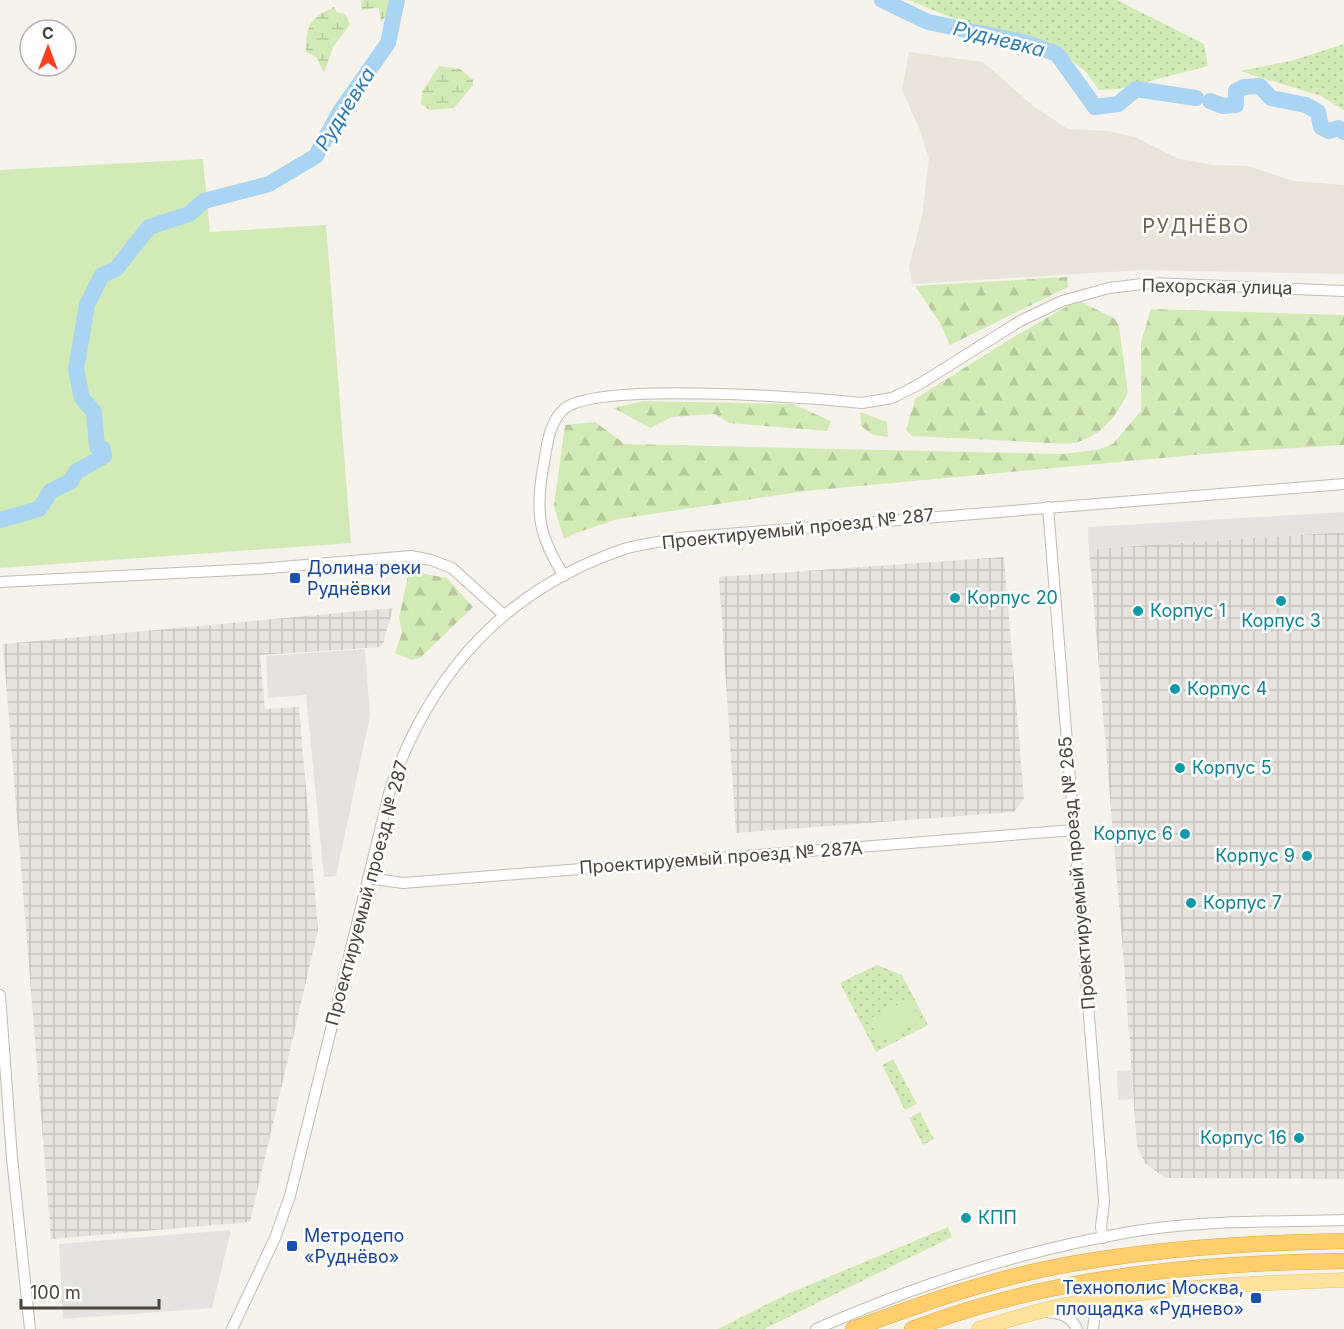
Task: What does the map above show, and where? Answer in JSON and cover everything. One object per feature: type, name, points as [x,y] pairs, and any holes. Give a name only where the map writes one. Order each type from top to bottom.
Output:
[{"type":"highway","points":[[854,1329],[978,1286],[1044,1269],[1204,1248],[1344,1242]]},
{"type":"highway","points":[[912,1329],[1013,1297],[1092,1279],[1229,1264],[1344,1261]]},
{"type":"main road","points":[[979,1329],[1040,1312],[1112,1297],[1174,1289],[1344,1280]]},
{"type":"street","name":"Пехорская улица","points":[[564,576],[542,529],[538,501],[553,425],[567,407],[578,402],[641,393],[862,403],[892,398],[932,377],[1020,321],[1062,301],[1109,288],[1151,283],[1344,291]]},
{"type":"street","name":"Проектируемый проезд № 287","points":[[232,1329],[275,1238],[290,1196],[391,786],[413,729],[474,642],[504,615],[564,576],[625,549],[678,538],[1344,484]]},
{"type":"street","name":"Проектируемый проезд № 265","points":[[1048,507],[1104,1202],[1101,1227],[1103,1238]]},
{"type":"street","points":[[0,582],[258,569],[411,556],[452,568],[504,615]]},
{"type":"street","name":"Проектируемый проезд № 287А","points":[[368,878],[403,883],[1074,830]]},
{"type":"street","points":[[0,995],[12,1158],[30,1329]]},
{"type":"street","points":[[816,1329],[873,1304],[1055,1247],[1131,1232],[1213,1224],[1344,1220]]},
{"type":"street","points":[[1093,1329],[1095,1314],[1112,1297]]},
{"type":"street","points":[[1040,1312],[1059,1313],[1069,1318],[1077,1329]]},
{"type":"shaded area","points":[[909,52],[983,62],[1036,108],[1068,129],[1109,131],[1135,137],[1177,158],[1213,165],[1248,166],[1294,181],[1344,185],[1344,274],[1141,270],[912,284],[909,266],[922,216],[929,159],[919,128],[902,90]]},
{"type":"shaded area","points":[[1344,512],[1344,532],[1089,549],[1088,527]]},
{"type":"shaded area","points":[[1344,532],[1344,1179],[1165,1178],[1145,1163],[1137,1146],[1089,549]]},
{"type":"shaded area","points":[[1004,557],[1024,799],[1014,812],[736,833],[719,577]]},
{"type":"shaded area","points":[[393,608],[382,647],[260,655],[265,709],[299,707],[318,930],[250,1222],[51,1239],[3,644]]},
{"type":"shaded area","points":[[365,649],[370,716],[336,876],[324,877],[306,695],[268,698],[266,656]]},
{"type":"shaded area","points":[[1131,1070],[1133,1099],[1118,1100],[1117,1071]]},
{"type":"shaded area","points":[[231,1230],[212,1308],[63,1319],[59,1244]]},
{"type":"green space","points":[[361,0],[389,0],[387,14],[381,23],[379,8],[362,10]]},
{"type":"green space","points":[[909,0],[1117,0],[1204,44],[1208,66],[1119,89],[1099,90],[1086,72],[1056,47],[952,18]]},
{"type":"green space","points":[[334,7],[337,12],[345,14],[350,25],[333,47],[324,73],[317,58],[306,52],[307,35],[314,19]]},
{"type":"green space","points":[[1344,44],[1344,110],[1321,96],[1240,71],[1294,60]]},
{"type":"green space","points":[[439,66],[460,69],[473,80],[473,85],[454,108],[429,110],[421,104],[422,92]]},
{"type":"green space","points":[[203,159],[210,232],[326,225],[351,543],[0,568],[0,170]]},
{"type":"green space","points":[[1067,277],[1068,287],[950,345],[940,323],[915,286]]},
{"type":"green space","points":[[1078,300],[1115,319],[1119,326],[1128,393],[1111,419],[1098,432],[1070,444],[912,436],[906,430],[915,399]]},
{"type":"green space","points":[[1151,309],[1344,315],[1344,445],[1227,452],[806,491],[618,519],[564,539],[554,506],[565,425],[595,422],[625,444],[1061,454],[1097,450],[1113,444],[1141,411],[1141,342]]},
{"type":"green space","points":[[644,401],[793,404],[831,421],[827,431],[729,423],[715,414],[672,417],[650,428],[614,408]]},
{"type":"green space","points":[[860,412],[887,422],[888,437],[873,435],[861,426]]},
{"type":"green space","points":[[409,571],[447,578],[473,607],[420,658],[411,660],[395,653],[402,633],[399,618]]},
{"type":"green space","points":[[877,965],[902,975],[928,1025],[876,1052],[840,983]]},
{"type":"green space","points":[[909,999],[921,1021],[881,1042],[869,1019]]},
{"type":"green space","points":[[893,1059],[917,1104],[905,1110],[882,1065]]},
{"type":"green space","points":[[920,1112],[934,1139],[923,1145],[909,1118]]},
{"type":"green space","points":[[948,1227],[952,1237],[764,1329],[718,1329],[783,1296]]},
{"type":"waterway","name":"Рудневка","points":[[0,520],[39,509],[51,491],[71,481],[76,472],[104,456],[103,449],[97,447],[94,412],[82,398],[76,370],[87,305],[102,275],[116,269],[149,227],[189,214],[204,201],[269,184],[316,156],[339,113],[388,43],[397,0]]},
{"type":"waterway","name":"Рудневка","points":[[882,0],[928,22],[1027,43],[1057,54],[1095,107],[1118,104],[1136,89],[1196,98]]},
{"type":"waterway","name":"Рудневка","points":[[1210,101],[1223,106],[1236,105],[1236,91],[1244,87],[1260,86],[1271,98],[1306,105],[1318,112],[1321,127],[1329,131],[1338,128],[1344,132]]},
{"type":"place","name":"Долина реки Руднёвки","points":[[295,578]]},
{"type":"place","name":"Корпус 20","points":[[955,598]]},
{"type":"place","name":"Корпус 3","points":[[1281,601]]},
{"type":"place","name":"Корпус 1","points":[[1138,611]]},
{"type":"place","name":"Корпус 4","points":[[1175,689]]},
{"type":"place","name":"Корпус 5","points":[[1180,768]]},
{"type":"place","name":"Корпус 6","points":[[1185,834]]},
{"type":"place","name":"Корпус 9","points":[[1307,856]]},
{"type":"place","name":"Корпус 7","points":[[1191,903]]},
{"type":"place","name":"Корпус 16","points":[[1299,1138]]},
{"type":"place","name":"КПП","points":[[966,1218]]},
{"type":"place","name":"Метродепо «Руднёво»","points":[[292,1246]]},
{"type":"place","name":"Технополис Москва, площадка «Руднево»","points":[[1256,1298]]},
{"type":"district","name":"РУДНЁВО","points":[[1196,226]]}]
